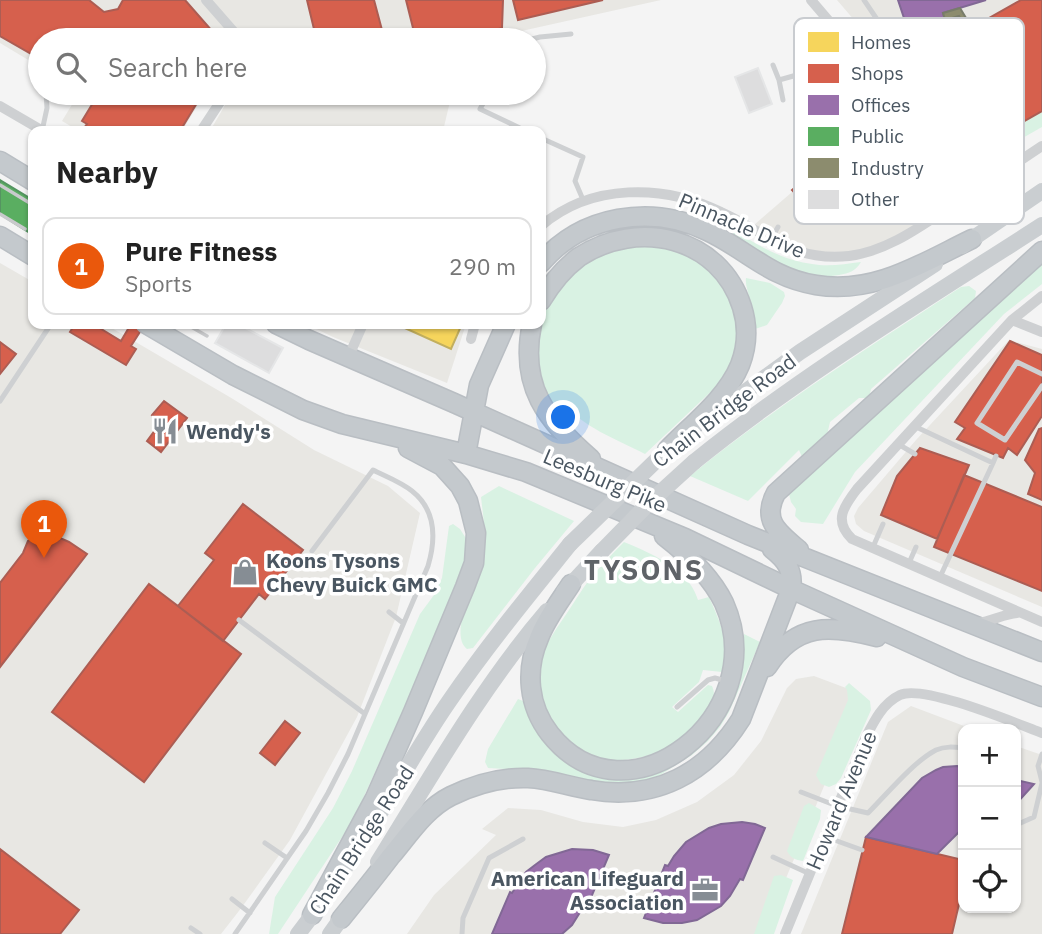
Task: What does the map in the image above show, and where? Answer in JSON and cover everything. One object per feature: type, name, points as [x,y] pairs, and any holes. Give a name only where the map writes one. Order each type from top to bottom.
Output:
[{"type":"highway","points":[[0,160],[28,178]]},
{"type":"highway","points":[[546,258],[575,234],[611,220],[652,216],[691,224],[709,232],[770,270],[792,279],[840,287],[869,285],[895,276],[972,239]]},
{"type":"highway","points":[[546,292],[564,269],[579,258],[615,241],[634,238],[676,241],[698,251],[719,267],[730,281],[744,314],[746,334],[739,366],[731,383],[718,399],[667,450]]},
{"type":"highway","points":[[2,240],[28,253]]},
{"type":"highway","points":[[813,561],[781,535],[771,521],[771,502],[776,493],[1042,251]]},
{"type":"highway","name":"Leesburg Pike","points":[[155,329],[233,375],[303,410],[342,424],[466,454],[560,485],[645,521],[915,646],[1042,697]]},
{"type":"highway","name":"Leesburg Pike","points":[[287,329],[748,535],[1042,652]]},
{"type":"highway","points":[[466,454],[480,385],[504,329]]},
{"type":"highway","points":[[531,329],[528,358],[537,395],[556,426],[607,471]]},
{"type":"highway","points":[[312,915],[384,778],[465,587],[476,550],[473,517],[468,501],[455,479],[436,462],[383,435]]},
{"type":"highway","points":[[571,584],[538,639],[533,659],[530,676],[534,704],[543,725],[564,750],[591,765],[606,769],[623,770],[656,763],[673,755],[702,732],[715,715],[730,682],[734,641],[724,603],[713,584],[679,548],[645,521]]},
{"type":"highway","points":[[341,919],[421,819],[449,798],[485,783],[529,778],[551,780],[594,791],[650,789],[688,774],[718,752],[741,719],[793,579],[783,558],[748,535]]},
{"type":"highway","points":[[754,688],[779,652],[799,636],[812,631],[842,629],[915,646]]},
{"type":"main road","name":"Chain Bridge Road","points":[[1024,203],[1042,191]]},
{"type":"main road","name":"Chain Bridge Road","points":[[298,934],[359,848],[449,702],[486,650],[570,544],[667,450],[757,382],[994,224]]},
{"type":"main road","name":"Chain Bridge Road","points":[[330,934],[483,695],[571,584],[643,509],[694,462],[798,383],[1042,225]]},
{"type":"street","points":[[206,0],[230,28]]},
{"type":"street","points":[[811,0],[826,18]]},
{"type":"street","points":[[204,126],[218,105]]},
{"type":"street","points":[[0,106],[34,126]]},
{"type":"street","name":"Pinnacle Drive","points":[[1024,158],[1042,146]]},
{"type":"street","name":"Pinnacle Drive","points":[[546,223],[584,202],[618,193],[630,191],[667,194],[722,212],[794,251],[814,255],[850,256],[871,251],[923,224]]},
{"type":"street","points":[[1042,296],[1012,320],[914,426],[857,489],[846,503],[842,514],[845,532],[852,539],[1042,622]]},
{"type":"street","points":[[1012,320],[1042,332]]},
{"type":"street","points":[[348,358],[361,329]]},
{"type":"street","points":[[471,339],[474,329]]},
{"type":"street","points":[[967,623],[986,622],[1004,615],[1021,613]]},
{"type":"street","name":"Howard Avenue","points":[[785,934],[866,737],[878,715],[890,701],[902,694],[930,694],[1042,733]]},
{"type":"lane","points":[[864,0],[876,18]]},
{"type":"lane","points":[[546,36],[571,34]]},
{"type":"lane","points":[[773,65],[783,100]]},
{"type":"lane","points":[[779,80],[794,76]]},
{"type":"lane","points":[[43,126],[47,105]]},
{"type":"lane","points":[[483,105],[481,109],[516,126]]},
{"type":"lane","points":[[546,140],[583,157],[575,181],[584,202]]},
{"type":"lane","points":[[771,239],[778,227]]},
{"type":"lane","points":[[0,401],[48,329]]},
{"type":"lane","points":[[1042,374],[1017,362],[977,423],[1004,440],[1042,386]]},
{"type":"lane","points":[[914,426],[993,463]]},
{"type":"lane","points":[[898,444],[915,454]]},
{"type":"lane","points":[[940,577],[996,456]]},
{"type":"lane","points":[[235,934],[328,793],[348,754],[428,566],[433,548],[431,519],[412,491],[373,470],[312,551]]},
{"type":"lane","points":[[873,548],[883,524]]},
{"type":"lane","points":[[909,564],[916,547]]},
{"type":"lane","points":[[389,612],[403,623]]},
{"type":"lane","points":[[239,620],[365,714]]},
{"type":"lane","points":[[677,708],[708,680],[715,678],[730,682]]},
{"type":"lane","points":[[801,792],[837,806],[868,813],[919,761],[938,749],[958,748]]},
{"type":"lane","points":[[1021,823],[1034,817],[1042,782],[1038,766],[1042,754]]},
{"type":"lane","points":[[825,836],[862,850]]},
{"type":"lane","points":[[462,934],[463,918],[489,858],[523,839]]},
{"type":"lane","points":[[265,843],[287,858]]},
{"type":"lane","points":[[773,857],[810,874]]},
{"type":"lane","points":[[232,899],[250,913]]},
{"type":"lane","points":[[191,928],[200,934]]},
{"type":"shaded area","points":[[0,0],[661,0],[535,28],[28,28],[28,60],[0,43]]},
{"type":"shaded area","points":[[837,0],[1042,0],[1042,119],[1024,131],[1024,18],[852,18]]},
{"type":"shaded area","points":[[72,105],[198,105],[185,126],[70,126],[62,121]]},
{"type":"shaded area","points":[[225,105],[449,105],[444,126],[213,126]]},
{"type":"shaded area","points":[[794,190],[794,224],[924,224],[890,246],[852,257],[786,247],[754,225]]},
{"type":"shaded area","points":[[0,263],[28,279],[28,329],[114,329],[314,450],[388,486],[420,513],[396,617],[357,717],[290,840],[221,934],[0,934]]},
{"type":"shaded area","points":[[316,329],[464,329],[447,383]]},
{"type":"shaded area","points":[[1009,340],[1042,349],[1042,607],[864,531],[856,524],[854,516],[916,440]]},
{"type":"shaded area","points":[[814,676],[862,694],[763,934],[407,934],[434,895],[496,835],[482,829],[508,808],[541,810],[583,822],[623,827],[656,820],[697,802],[734,775],[761,741],[787,688],[796,679]]},
{"type":"shaded area","points":[[911,706],[959,724],[958,913],[1021,913],[1021,748],[1042,755],[1042,934],[801,934],[888,722]]},
{"type":"green space","points":[[1042,111],[1042,127],[1024,137],[1024,121]]},
{"type":"green space","points":[[701,209],[768,250],[797,261],[818,265],[861,262],[852,271],[839,275],[802,274],[780,266],[695,217],[695,212]]},
{"type":"green space","points":[[623,245],[671,245],[698,257],[723,284],[735,312],[736,352],[719,384],[645,454],[590,425],[561,401],[549,404],[539,381],[534,363],[535,344],[539,329],[546,329],[546,308],[563,280],[583,263]]},
{"type":"green space","points":[[1042,259],[1042,284],[1004,314],[855,472],[823,524],[801,522],[795,516],[796,509],[789,494],[798,482]]},
{"type":"green space","points":[[746,278],[770,283],[784,292],[785,296],[767,325],[755,329],[746,285]]},
{"type":"green space","points":[[969,286],[976,291],[975,298],[871,389],[869,398],[859,398],[830,422],[827,435],[802,457],[799,450],[748,501],[690,476],[823,378],[961,287]]},
{"type":"green space","points":[[499,486],[574,521],[473,648],[467,649],[462,641],[462,618],[483,557],[485,534],[481,497]]},
{"type":"green space","points":[[453,524],[467,540],[466,555],[462,575],[437,635],[348,828],[278,934],[269,934],[275,897],[333,808],[352,771],[420,614],[442,578],[449,526]]},
{"type":"green space","points":[[624,542],[677,570],[691,586],[698,600],[709,597],[726,644],[725,664],[722,672],[703,670],[699,682],[672,707],[678,712],[708,685],[712,686],[712,704],[686,733],[670,746],[630,759],[601,759],[576,749],[550,720],[540,695],[538,675],[545,650],[557,627],[591,578]]},
{"type":"green space","points":[[744,634],[760,642],[720,727],[692,755],[649,782],[612,786],[546,771],[488,768],[485,762],[488,749],[518,699],[523,701],[555,750],[585,770],[688,752],[706,737],[721,717]]},
{"type":"green space","points":[[849,683],[870,701],[871,710],[841,778],[829,787],[821,784],[816,775],[848,700],[845,687]]},
{"type":"green space","points":[[809,803],[821,810],[803,861],[794,858],[787,851],[804,806]]},
{"type":"green space","points":[[781,875],[793,880],[774,934],[754,934],[774,876]]},
{"type":"building: Homes","points":[[407,329],[460,329],[451,349]]},
{"type":"building: Shops","points":[[0,0],[89,0],[104,12],[118,9],[123,0],[185,0],[210,28],[28,28],[28,52],[0,36]]},
{"type":"building: Shops","points":[[307,0],[374,0],[381,28],[314,28]]},
{"type":"building: Shops","points":[[406,0],[503,0],[502,28],[413,28]]},
{"type":"building: Shops","points":[[513,0],[603,0],[518,20]]},
{"type":"building: Shops","points":[[1021,0],[1042,0],[1042,111],[1024,121],[1024,18],[989,18]]},
{"type":"building: Shops","points":[[92,105],[196,105],[183,126],[86,126],[87,124],[82,121]]},
{"type":"building: Shops","points":[[72,329],[101,329],[121,341],[128,329],[142,329],[131,346],[136,349],[126,365],[70,332]]},
{"type":"building: Shops","points":[[1010,341],[1042,355],[1042,416],[1017,455],[1008,448],[1003,458],[957,439],[965,428],[955,422]]},
{"type":"building: Shops","points":[[0,342],[16,354],[0,374]]},
{"type":"building: Shops","name":"Wendy's","points":[[164,401],[187,418],[161,452],[147,441],[161,422],[152,415]]},
{"type":"building: Shops","points":[[1042,428],[1042,500],[1028,494],[1035,473],[1025,460],[1039,429]]},
{"type":"building: Shops","points":[[920,448],[969,465],[937,539],[881,515],[897,476]]},
{"type":"building: Shops","points":[[964,475],[1042,507],[1042,591],[934,547]]},
{"type":"building: Shops","name":"Koons Tysons Chevy Buick GMC","points":[[243,504],[303,550],[265,599],[259,594],[223,641],[178,606],[214,560],[205,553]]},
{"type":"building: Shops","points":[[43,533],[69,542],[87,554],[0,667],[0,583],[23,553],[28,541]]},
{"type":"building: Shops","points":[[149,584],[241,654],[144,782],[52,712]]},
{"type":"building: Shops","points":[[285,721],[300,733],[275,765],[260,753]]},
{"type":"building: Shops","points":[[866,837],[958,859],[958,908],[952,934],[842,934]]},
{"type":"building: Shops","points":[[0,849],[79,910],[60,934],[0,934]]},
{"type":"building: Offices","points":[[898,0],[986,0],[943,13],[945,18],[904,18]]},
{"type":"building: Offices","points":[[958,766],[958,833],[937,854],[866,837],[922,778],[943,767]]},
{"type":"building: Offices","points":[[1021,781],[1034,784],[1021,798]]},
{"type":"building: Offices","points":[[742,822],[765,828],[743,880],[740,879],[721,906],[697,920],[682,923],[663,923],[644,918],[665,865],[668,866],[686,842],[709,828]]},
{"type":"building: Offices","points":[[572,849],[593,850],[609,855],[587,907],[584,906],[572,925],[562,934],[492,934],[510,892],[512,893],[526,872],[546,857]]},
{"type":"building: Public","points":[[0,180],[28,197],[28,232],[0,214]]},
{"type":"building: Industry","points":[[960,8],[966,18],[944,18],[943,13]]},
{"type":"building: Other","points":[[758,68],[772,104],[749,113],[735,77]]},
{"type":"building: Other","points":[[223,329],[247,329],[283,348],[269,373],[215,343]]},
{"type":"railway","points":[[0,185],[28,202]]},
{"type":"railway","points":[[0,214],[25,229]]},
{"type":"railway","points":[[195,329],[207,336]]},
{"type":"place","name":"Wendy's","points":[[165,431]]},
{"type":"place","name":"Pure Fitness","points":[[44,558]]},
{"type":"place","name":"Koons Tysons Chevy Buick GMC","points":[[245,572]]},
{"type":"place","name":"American Lifeguard Association","points":[[705,890]]},
{"type":"district","name":"TYSONS","points":[[644,569]]}]
